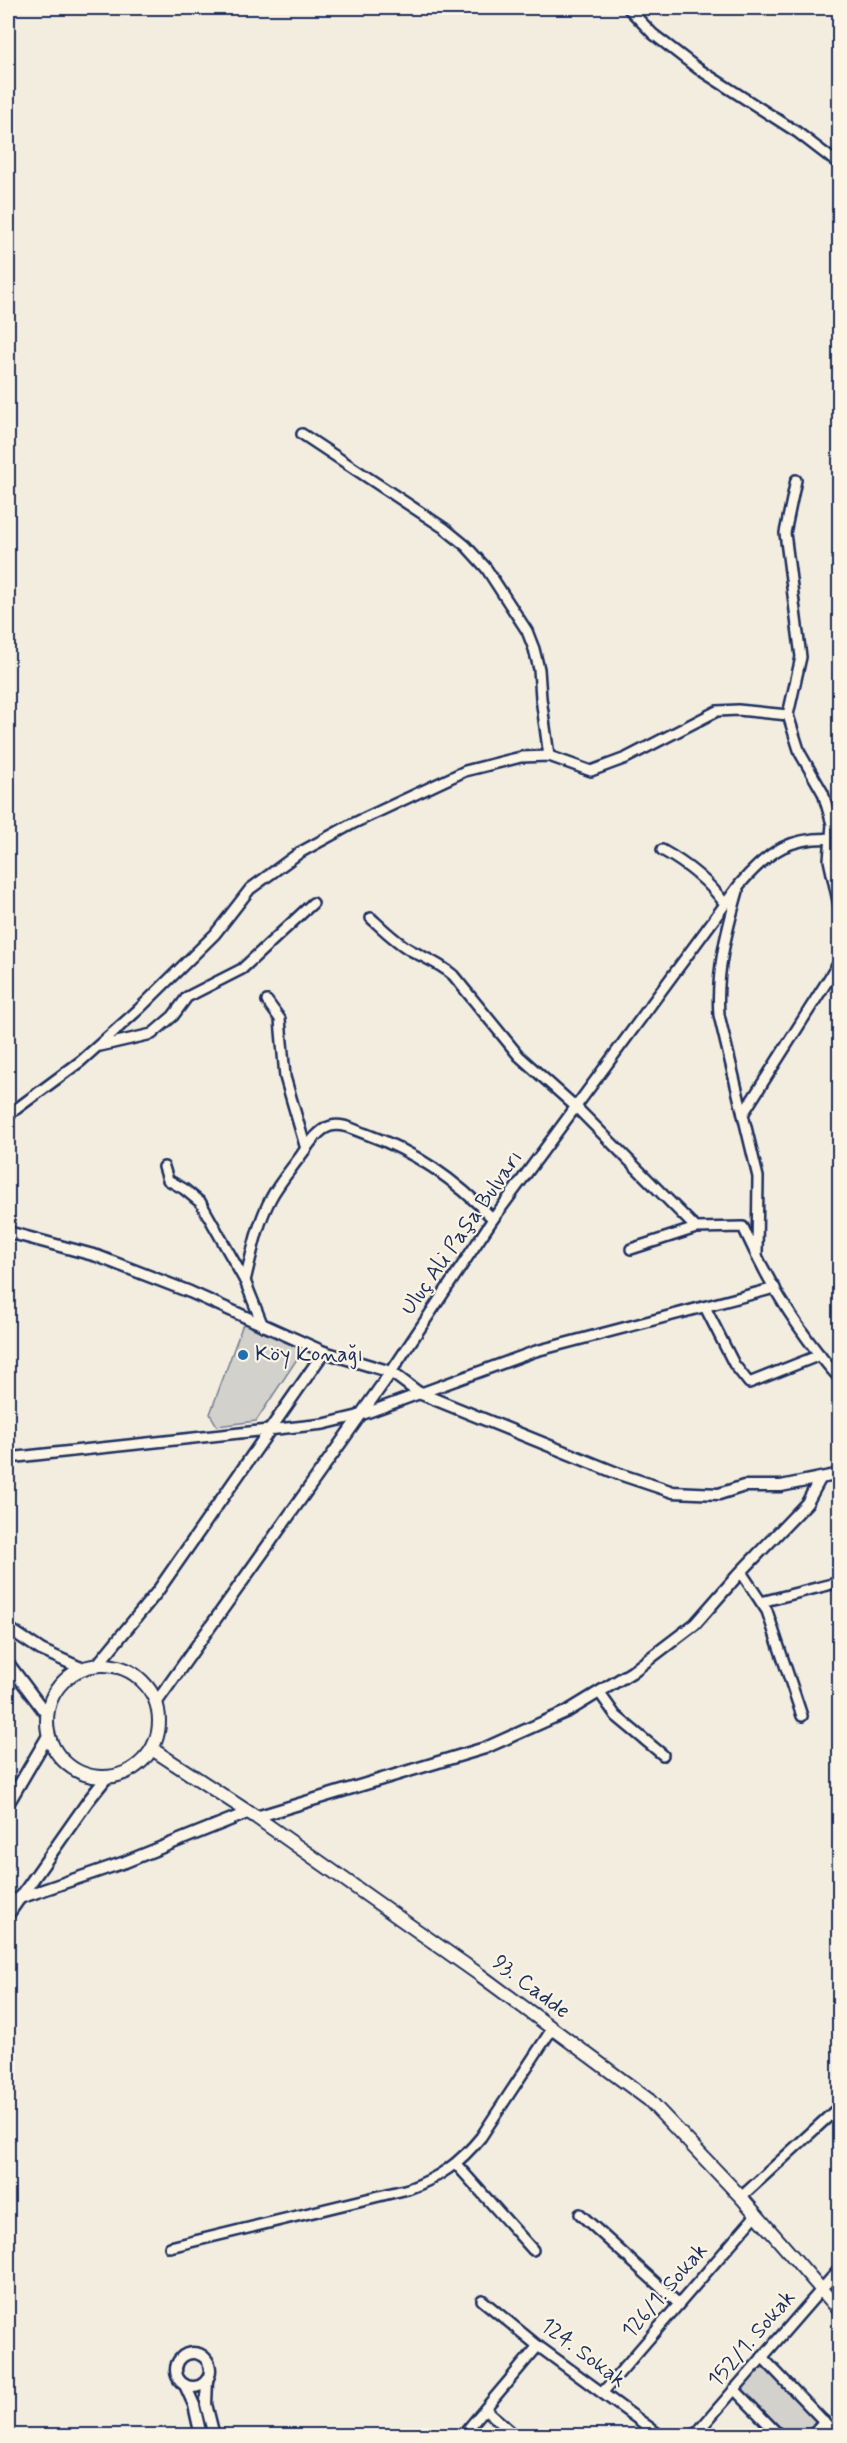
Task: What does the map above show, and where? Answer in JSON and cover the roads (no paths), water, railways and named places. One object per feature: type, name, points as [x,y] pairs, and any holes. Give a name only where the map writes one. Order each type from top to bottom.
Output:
[{"type":"main road","points":[[98,1664],[117,1666],[134,1673],[148,1686],[156,1703],[158,1731],[152,1749],[133,1768],[107,1777],[89,1776],[66,1763],[54,1749],[49,1734],[47,1715],[55,1691],[66,1677],[81,1668],[98,1664]]},
{"type":"main road","name":"93. Cadde","points":[[152,1749],[252,1815],[480,1976],[649,2100],[741,2197],[840,2311]]},
{"type":"street","points":[[628,8],[653,34],[697,68],[797,132],[840,165]]},
{"type":"street","points":[[302,434],[444,528],[466,546],[486,568],[527,631],[534,649],[539,669],[549,756]]},
{"type":"street","points":[[796,480],[784,533],[801,657],[788,715],[800,753],[823,793],[832,824],[835,839],[829,860],[840,910]]},
{"type":"street","points":[[8,1115],[97,1047],[138,1010],[215,934],[250,888],[299,853],[352,824],[465,771],[521,757],[549,756],[591,771],[626,758],[717,711],[738,710],[788,715]]},
{"type":"street","name":"Uluç Ali Paşa Bulvarı","points":[[156,1703],[361,1415],[494,1219],[740,884],[758,864],[780,847],[808,840],[835,839]]},
{"type":"street","points":[[662,850],[682,861],[700,876],[725,904]]},
{"type":"street","points":[[740,884],[722,950],[717,988],[719,1015],[758,1177],[757,1257]]},
{"type":"street","points":[[97,1047],[152,1034],[173,1016],[188,997],[242,969],[313,903]]},
{"type":"street","points":[[371,918],[411,950],[441,964],[453,975],[519,1056],[577,1108],[696,1228]]},
{"type":"street","points":[[743,1114],[840,961]]},
{"type":"street","points":[[267,1001],[280,1019],[285,1077],[306,1149]]},
{"type":"street","points":[[245,1281],[257,1232],[271,1197],[306,1149],[324,1129],[332,1126],[341,1125],[383,1139],[442,1174],[473,1197],[494,1219]]},
{"type":"street","points":[[164,1167],[168,1180],[201,1203],[245,1281],[263,1326]]},
{"type":"street","points":[[631,1250],[696,1228],[743,1227],[757,1257],[798,1327],[840,1379]]},
{"type":"street","points":[[8,1232],[97,1256],[190,1292],[324,1352],[391,1372],[419,1393],[619,1474],[674,1492],[719,1494],[744,1485],[781,1486],[838,1474],[840,1493]]},
{"type":"street","points":[[8,1458],[324,1424],[361,1415],[536,1351],[775,1288]]},
{"type":"street","points":[[705,1306],[734,1364],[749,1383],[820,1355]]},
{"type":"street","points":[[98,1664],[157,1592],[324,1352]]},
{"type":"street","points":[[8,1902],[252,1815],[485,1748],[568,1711],[632,1672],[695,1624],[807,1503],[820,1479]]},
{"type":"street","points":[[741,1572],[767,1611],[802,1716]]},
{"type":"street","points":[[761,1602],[840,1582]]},
{"type":"street","points":[[8,1628],[41,1650],[81,1668]]},
{"type":"street","points":[[8,1663],[47,1715]]},
{"type":"street","points":[[599,1692],[616,1716],[663,1755]]},
{"type":"street","points":[[8,1804],[49,1734]]},
{"type":"street","points":[[8,1915],[107,1777]]},
{"type":"street","points":[[170,2247],[408,2189],[440,2176],[456,2164],[481,2137],[552,2030]]},
{"type":"street","points":[[741,2197],[840,2106]]},
{"type":"street","points":[[456,2164],[533,2250]]},
{"type":"street","points":[[580,2214],[679,2304]]},
{"type":"street","name":"126/1. Sokak","points":[[603,2392],[756,2215]]},
{"type":"street","name":"152/1. Sokak","points":[[694,2436],[840,2268]]},
{"type":"street","name":"124. Sokak","points":[[482,2300],[538,2346],[661,2436]]},
{"type":"street","points":[[462,2436],[538,2346]]},
{"type":"street","points":[[201,2436],[194,2404],[185,2385],[178,2378],[177,2367],[182,2358],[192,2353],[207,2360],[210,2370],[207,2380],[206,2404],[214,2436]]},
{"type":"street","points":[[762,2357],[838,2436]]},
{"type":"street","points":[[185,2385],[199,2386],[207,2380]]},
{"type":"street","points":[[735,2389],[780,2436]]},
{"type":"street","points":[[486,2409],[516,2436]]},
{"type":"street","points":[[811,2436],[824,2421]]},
{"type":"place","name":"Köy Konağı","points":[[243,1355]]}]
